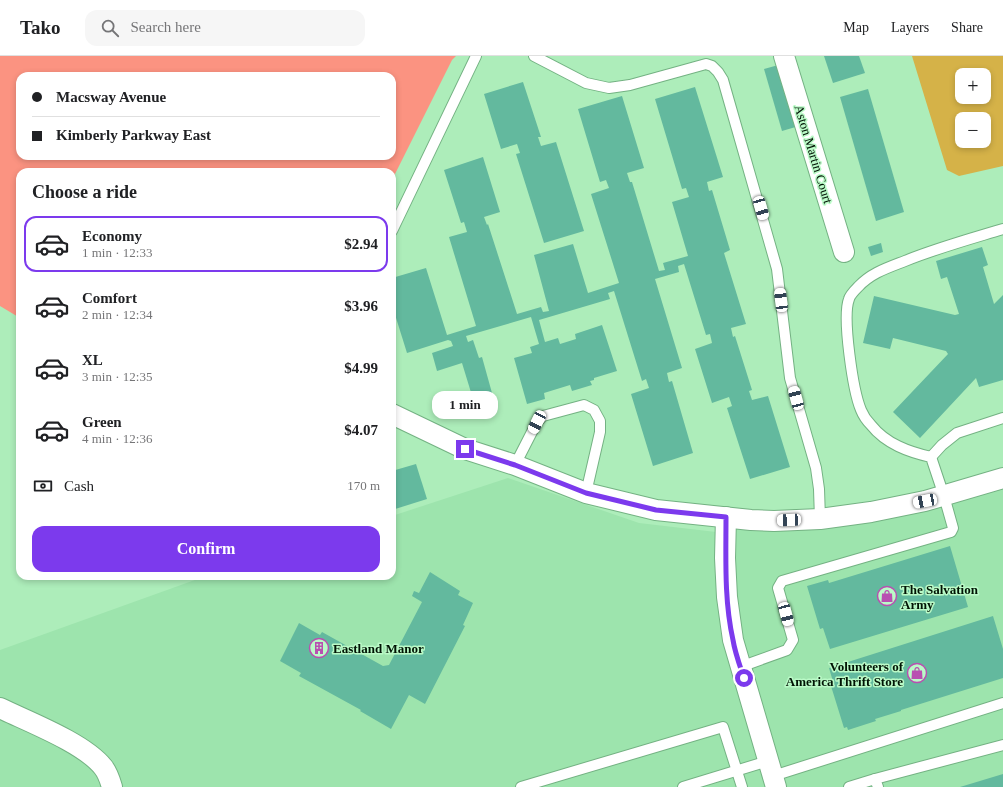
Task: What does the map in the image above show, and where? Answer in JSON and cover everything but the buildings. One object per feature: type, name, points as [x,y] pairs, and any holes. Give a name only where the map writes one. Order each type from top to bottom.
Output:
[{"type":"street","name":"Aston Martin Court","points":[[784,56],[844,252]]},
{"type":"street","points":[[396,416],[465,449],[515,465],[586,493],[656,510],[774,521],[820,519],[872,512],[944,496],[1003,478]]},
{"type":"street","points":[[726,517],[726,558],[729,616],[733,640],[772,775]]},
{"type":"street","points":[[0,708],[84,750],[104,768],[112,787]]},
{"type":"lane","points":[[396,223],[476,56]]},
{"type":"lane","points":[[534,56],[586,83],[609,88],[706,64],[712,66],[723,80],[777,269],[790,378],[816,468],[819,489],[820,519]]},
{"type":"lane","points":[[931,457],[910,452],[883,437],[871,425],[861,411],[855,391],[852,372],[847,325],[849,299],[856,288],[867,278],[877,272],[922,254],[1003,229]]},
{"type":"lane","points":[[515,465],[537,422],[543,416],[584,405],[594,410],[600,421],[600,432],[586,493]]},
{"type":"lane","points":[[931,457],[942,445],[957,433],[1003,418]]},
{"type":"lane","points":[[740,667],[786,650],[793,640],[778,588],[782,582],[951,532],[953,528],[931,457]]},
{"type":"lane","points":[[683,787],[737,771],[772,775],[1003,704]]},
{"type":"lane","points":[[521,787],[722,727],[742,787]]},
{"type":"lane","points":[[849,787],[876,783],[1003,745]]},
{"type":"shaded area","points":[[0,56],[456,56],[452,60],[396,172],[396,168],[16,168],[16,316],[0,306]]},
{"type":"shaded area","points":[[912,56],[1003,56],[1003,166],[959,176],[947,170]]},
{"type":"shaded area","points":[[508,478],[639,523],[716,532],[858,517],[1003,481],[1003,787],[0,787],[0,650],[195,580],[396,580],[396,515]]},
{"type":"place","name":"The Salvation Army","points":[[887,596]]},
{"type":"place","name":"Eastland Manor","points":[[319,648]]},
{"type":"place","name":"Volunteers of America Thrift Store","points":[[917,673]]},
{"type":"route","points":[[465,449],[515,465],[586,493],[656,510],[726,517],[726,558],[729,619],[733,640],[744,678]]}]
